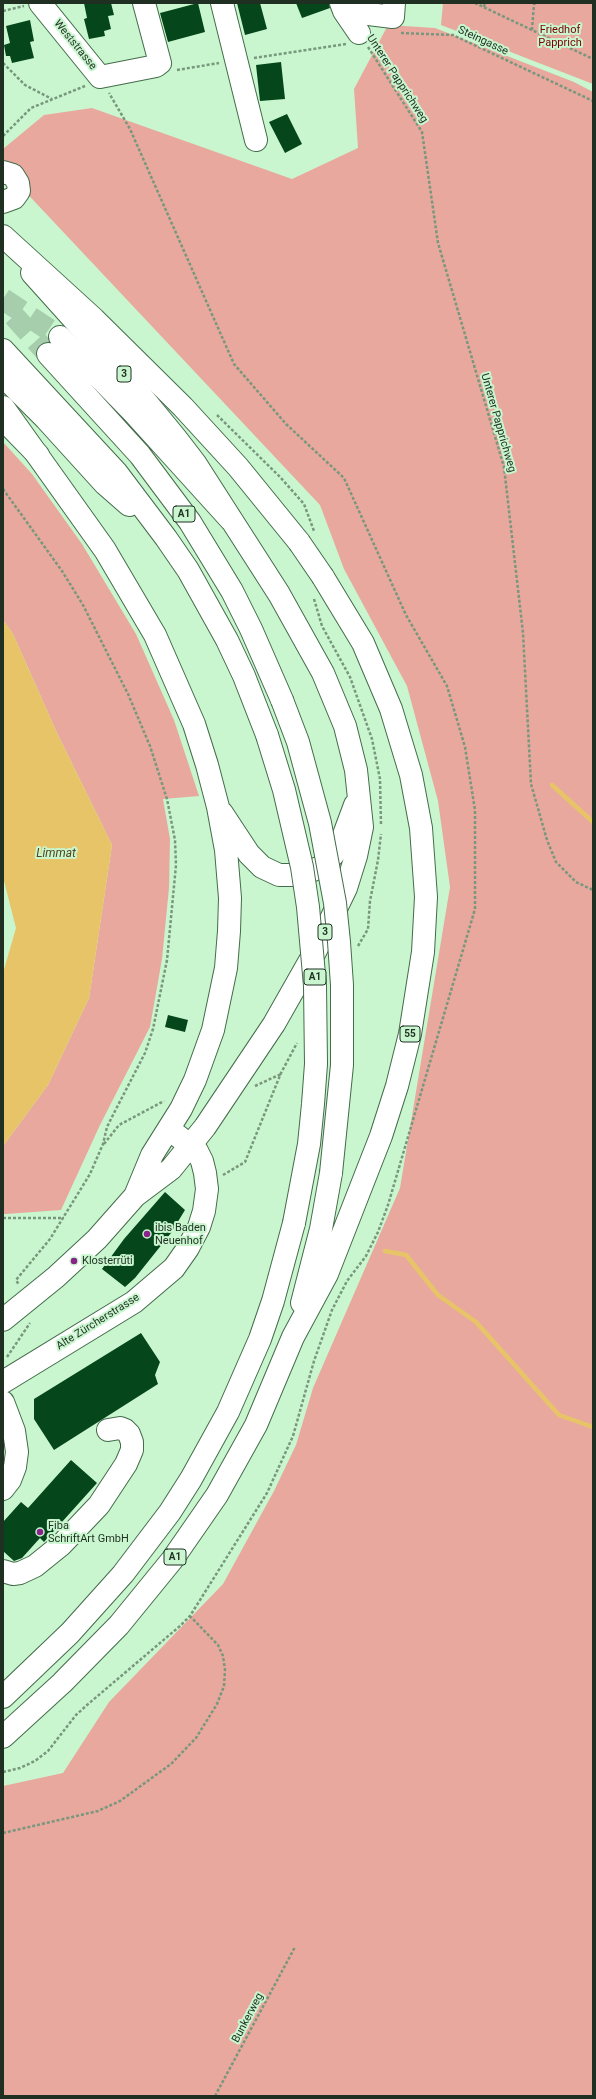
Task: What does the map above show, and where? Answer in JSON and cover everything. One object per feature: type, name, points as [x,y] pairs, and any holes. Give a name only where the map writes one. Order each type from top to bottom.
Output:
[{"type":"main road","points":[[144,3],[160,62]]},
{"type":"main road","points":[[222,3],[235,61],[256,140]]},
{"type":"main road","points":[[342,7],[393,17],[394,3]]},
{"type":"main road","name":"Weststrasse","points":[[34,4],[100,76],[156,66],[160,62]]},
{"type":"main road","points":[[342,7],[359,34]]},
{"type":"main road","points":[[3,172],[13,175],[18,183],[19,192],[5,208]]},
{"type":"main road","name":"55","points":[[3,236],[94,319],[183,407],[243,472],[299,542],[323,577],[366,650],[386,696],[400,735],[411,775],[421,828],[425,870],[426,910],[420,981],[410,1034],[389,1111],[374,1154],[327,1274],[293,1337]]},
{"type":"main road","name":"3","points":[[3,241],[148,402],[195,463],[279,594],[326,679],[350,744],[359,794],[362,827],[356,856],[346,888],[316,950],[288,1002],[253,1058],[190,1146],[171,1169],[135,1196],[97,1239],[26,1302],[4,1317]]},
{"type":"main road","name":"A1","points":[[3,1737],[91,1655],[147,1593],[195,1529],[237,1460],[273,1388],[293,1337],[320,1229],[331,1173],[342,1065],[343,1009],[339,942],[334,896],[320,823],[298,742],[266,660],[235,598],[190,522],[140,455],[54,346],[134,413],[230,519]]},
{"type":"main road","name":"A1","points":[[3,350],[112,468],[166,538],[192,577],[227,640],[244,676],[266,735],[284,790],[302,867],[308,907],[315,986],[316,1056],[309,1144],[294,1223],[275,1293],[260,1339],[228,1412],[191,1479],[148,1542],[115,1584],[70,1633],[3,1697]]},
{"type":"main road","points":[[3,376],[51,424],[105,484],[166,538]]},
{"type":"main road","name":"3","points":[[3,407],[105,550],[155,635],[194,724],[218,807],[226,850],[230,898],[226,968],[220,1004],[205,1055],[181,1109],[152,1155],[135,1196]]},
{"type":"main road","points":[[3,419],[38,455]]},
{"type":"main road","points":[[218,807],[249,854],[262,867],[279,875],[300,875],[320,867],[333,855],[342,840],[359,794]]},
{"type":"main road","name":"Alte Zürcherstrasse","points":[[4,1372],[134,1302],[174,1268],[188,1248],[199,1227],[204,1211],[206,1189],[202,1161],[197,1150],[169,1129]]},
{"type":"main road","points":[[3,1402],[14,1431],[17,1452],[15,1467],[10,1480],[3,1489]]},
{"type":"main road","points":[[3,1571],[13,1574],[20,1573],[36,1566],[61,1546],[99,1505],[126,1464],[132,1450],[132,1442],[129,1434],[125,1430],[120,1428],[108,1430]]},
{"type":"path","points":[[475,3],[593,59]]},
{"type":"path","points":[[484,7],[485,3]]},
{"type":"path","points":[[532,30],[534,4],[536,3]]},
{"type":"path","points":[[3,11],[34,4]]},
{"type":"path","name":"Steingasse","points":[[397,33],[452,35],[593,101]]},
{"type":"path","points":[[267,57],[355,42],[359,34]]},
{"type":"path","name":"Unterer Papprichweg","points":[[359,34],[422,132],[438,244],[504,467],[523,633],[531,784],[547,840],[556,862],[576,882],[593,890]]},
{"type":"path","points":[[160,62],[173,70],[208,65]]},
{"type":"path","points":[[3,63],[25,84],[53,99]]},
{"type":"path","points":[[3,136],[31,108],[91,84],[100,76]]},
{"type":"path","points":[[3,489],[62,571],[83,605],[128,694],[150,746],[167,799],[175,840],[176,865],[167,960],[153,1029],[142,1059],[107,1126],[103,1144],[90,1174],[50,1240],[16,1280],[32,1318],[4,1372]]},
{"type":"path","points":[[206,1189],[218,1178],[244,1162],[281,1073]]},
{"type":"path","points":[[103,1144],[119,1124],[165,1101],[168,1095]]},
{"type":"path","points":[[3,1218],[64,1218]]},
{"type":"path","points":[[3,1833],[98,1811],[120,1801],[171,1764],[196,1738],[217,1704],[224,1686],[225,1670],[223,1656],[218,1645],[190,1616]]},
{"type":"path","name":"Bunkerweg","points":[[215,2096],[295,1946]]},
{"type":"green space","name":"Friedhof Papprich","points":[[443,3],[593,3],[593,84],[441,25]]},
{"type":"green space","points":[[388,25],[435,28],[574,82],[593,92],[593,2096],[3,2096],[3,1786],[63,1773],[109,1702],[223,1584],[274,1491],[296,1445],[313,1388],[400,1188],[450,887],[438,801],[407,686],[344,569],[320,505],[3,168],[3,149],[44,115],[92,108],[292,179],[358,148],[354,89]]},
{"type":"green space","points":[[3,442],[32,474],[82,544],[136,634],[174,720],[199,796],[163,799],[170,839],[169,888],[162,959],[150,1027],[100,1125],[61,1210],[6,1214],[3,1214],[3,1146],[48,1085],[89,998],[112,845],[57,733],[13,634],[3,620]]},
{"type":"water","name":"Limmat","points":[[3,620],[13,634],[57,733],[112,845],[89,998],[48,1085],[3,1146],[3,973],[16,928],[3,877]]},
{"type":"building","points":[[84,3],[111,3],[114,15],[108,16],[111,29],[104,31],[105,36],[89,39],[84,19],[87,18]]},
{"type":"building","points":[[198,3],[205,32],[168,42],[160,13]]},
{"type":"building","points":[[237,3],[260,3],[267,29],[245,35]]},
{"type":"building","points":[[296,3],[329,3],[330,8],[302,18]]},
{"type":"building","points":[[30,20],[34,41],[30,42],[34,58],[12,63],[10,56],[6,56],[4,45],[10,43],[6,26]]},
{"type":"building","points":[[281,62],[285,99],[260,101],[256,65]]},
{"type":"building","points":[[287,114],[302,144],[285,153],[269,122]]},
{"type":"building","points":[[168,1015],[188,1020],[185,1032],[165,1027]]},
{"type":"building","points":[[165,1192],[185,1210],[171,1233],[135,1278],[125,1287],[102,1269],[124,1239]]},
{"type":"building","points":[[141,1333],[160,1362],[155,1375],[158,1384],[54,1450],[34,1419],[34,1399]]},
{"type":"building","points":[[71,1460],[97,1483],[44,1542],[40,1538],[22,1558],[14,1561],[3,1551],[3,1522],[21,1502],[28,1508]]},
{"type":"waterway","points":[[552,785],[593,822]]},
{"type":"waterway","points":[[385,1251],[406,1255],[438,1295],[476,1322],[559,1415],[593,1427]]},
{"type":"tunnel","points":[[3,299],[60,337]]},
{"type":"tunnel","points":[[14,316],[48,354]]},
{"type":"place","name":"ibis Baden Neuenhof","points":[[147,1234]]},
{"type":"place","name":"Klosterrüti","points":[[74,1261]]},
{"type":"place","name":"Fiba SchriftArt GmbH","points":[[40,1532]]}]
